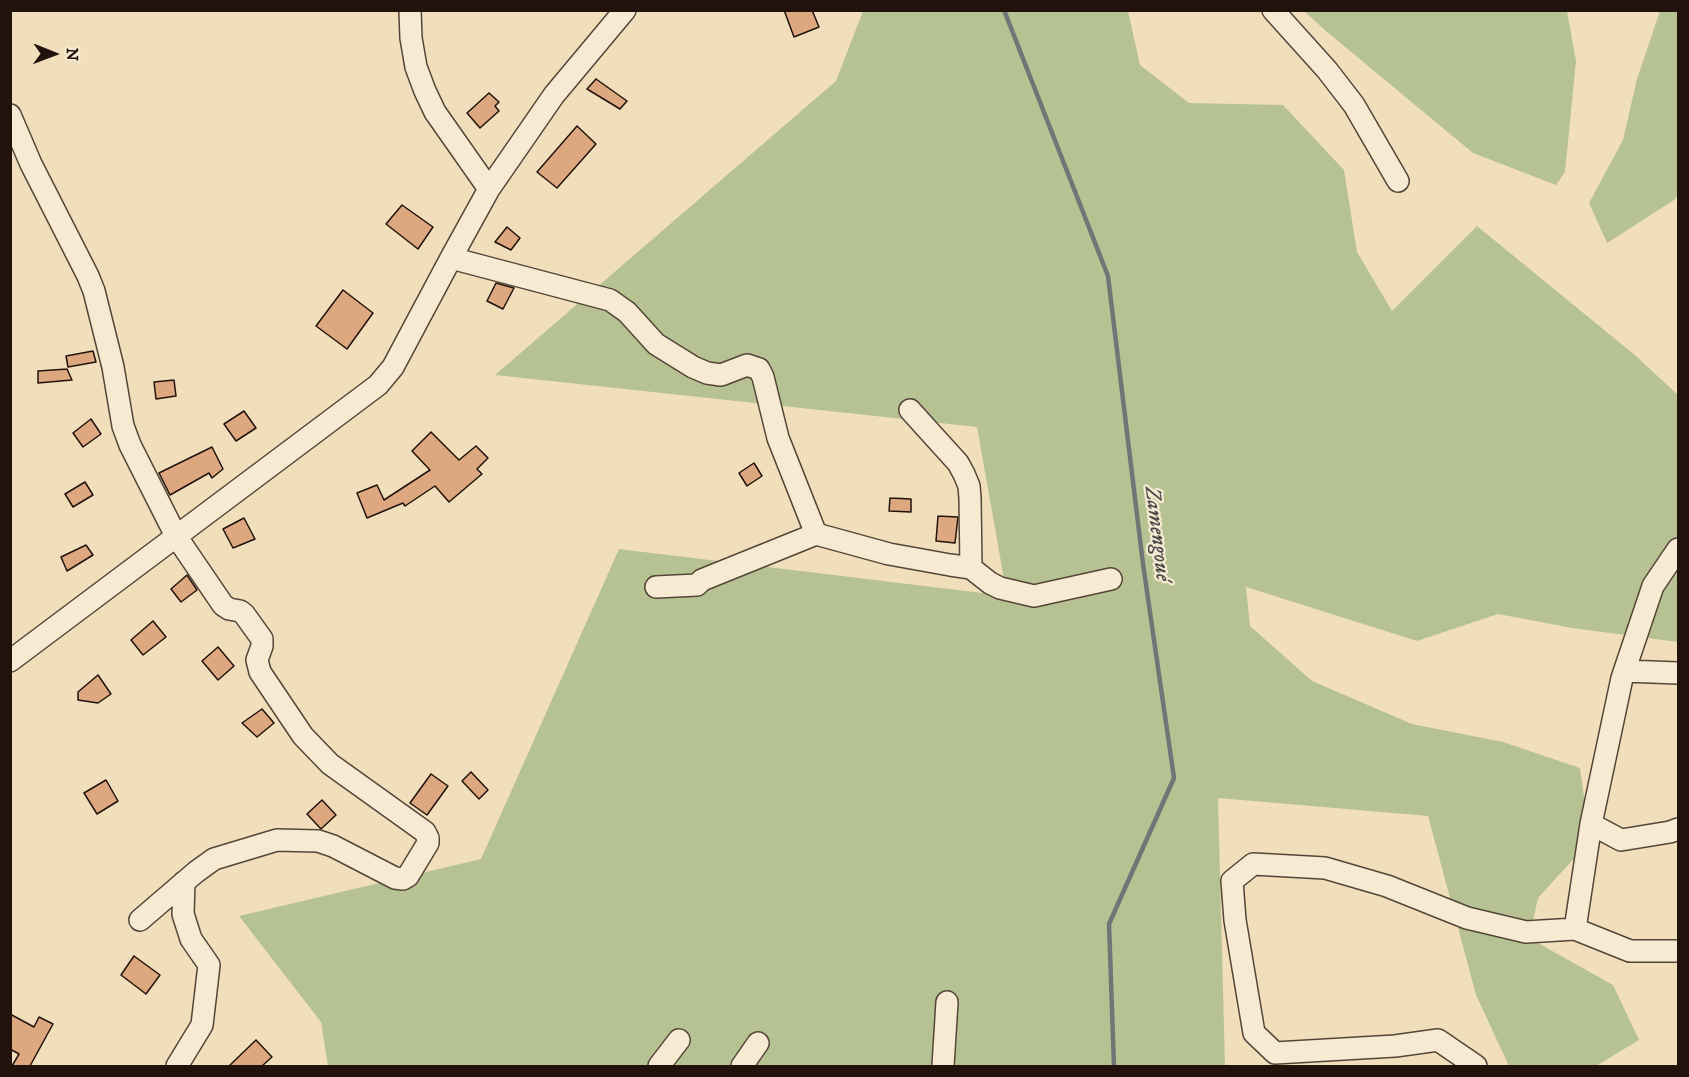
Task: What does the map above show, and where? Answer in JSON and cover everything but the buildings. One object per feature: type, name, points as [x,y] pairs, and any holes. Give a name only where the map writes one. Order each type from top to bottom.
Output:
[{"type":"street","points":[[410,10],[411,38],[416,67],[425,91],[435,112],[489,189]]},
{"type":"street","points":[[10,661],[378,385],[393,367],[489,189],[554,95],[625,10]]},
{"type":"street","points":[[1274,10],[1327,69],[1354,105],[1398,181]]},
{"type":"street","points":[[10,115],[31,164],[94,291],[113,367],[123,426],[130,445],[176,536],[223,604],[229,609],[244,614],[262,639],[256,660],[260,672],[303,736],[330,764],[424,832],[428,838],[428,843],[408,876],[403,879],[395,878],[333,846],[318,841],[277,840],[214,859],[140,920]]},
{"type":"street","points":[[450,258],[610,300],[627,312],[656,344],[707,373],[721,375],[747,365],[759,369],[764,377],[778,438],[816,534]]},
{"type":"street","points":[[910,410],[958,464],[969,486],[971,567]]},
{"type":"street","points":[[656,587],[697,585],[702,580],[816,534],[889,554],[950,566],[971,567],[990,583],[1000,588],[1034,596],[1111,579]]},
{"type":"street","points":[[1575,929],[1591,824],[1625,670],[1653,586],[1678,549]]},
{"type":"street","points":[[1625,670],[1678,673]]},
{"type":"street","points":[[1591,824],[1621,840],[1678,829]]},
{"type":"street","points":[[1476,1066],[1438,1041],[1395,1046],[1275,1053],[1254,1034],[1235,921],[1232,881],[1253,864],[1325,868],[1387,886],[1467,918],[1526,932],[1575,929],[1630,951],[1678,951]]},
{"type":"street","points":[[177,1066],[202,1025],[209,965],[191,939],[183,914],[184,882]]},
{"type":"street","points":[[942,1066],[947,1002]]},
{"type":"street","points":[[659,1066],[679,1040]]},
{"type":"street","points":[[742,1066],[758,1043]]},
{"type":"green space","points":[[863,11],[1128,11],[1140,65],[1189,103],[1283,105],[1344,170],[1357,252],[1392,311],[1477,226],[1636,356],[1678,395],[1678,642],[1572,628],[1498,614],[1417,641],[1246,587],[1250,626],[1312,681],[1412,724],[1503,742],[1580,768],[1590,841],[1538,898],[1529,938],[1613,985],[1639,1040],[1596,1066],[1509,1066],[1476,995],[1428,816],[1218,798],[1225,1066],[328,1066],[321,1022],[239,916],[481,859],[619,549],[1007,596],[977,427],[495,375],[836,81]]},
{"type":"green space","points":[[1304,11],[1567,11],[1576,61],[1565,172],[1556,185],[1473,153]]},
{"type":"green space","points":[[1660,11],[1678,11],[1678,195],[1674,200],[1607,243],[1589,203],[1623,140],[1637,79]]},
{"type":"waterway","name":"Zamengoué","points":[[1004,10],[1108,276],[1143,564],[1174,778],[1109,924],[1114,1066]]}]
